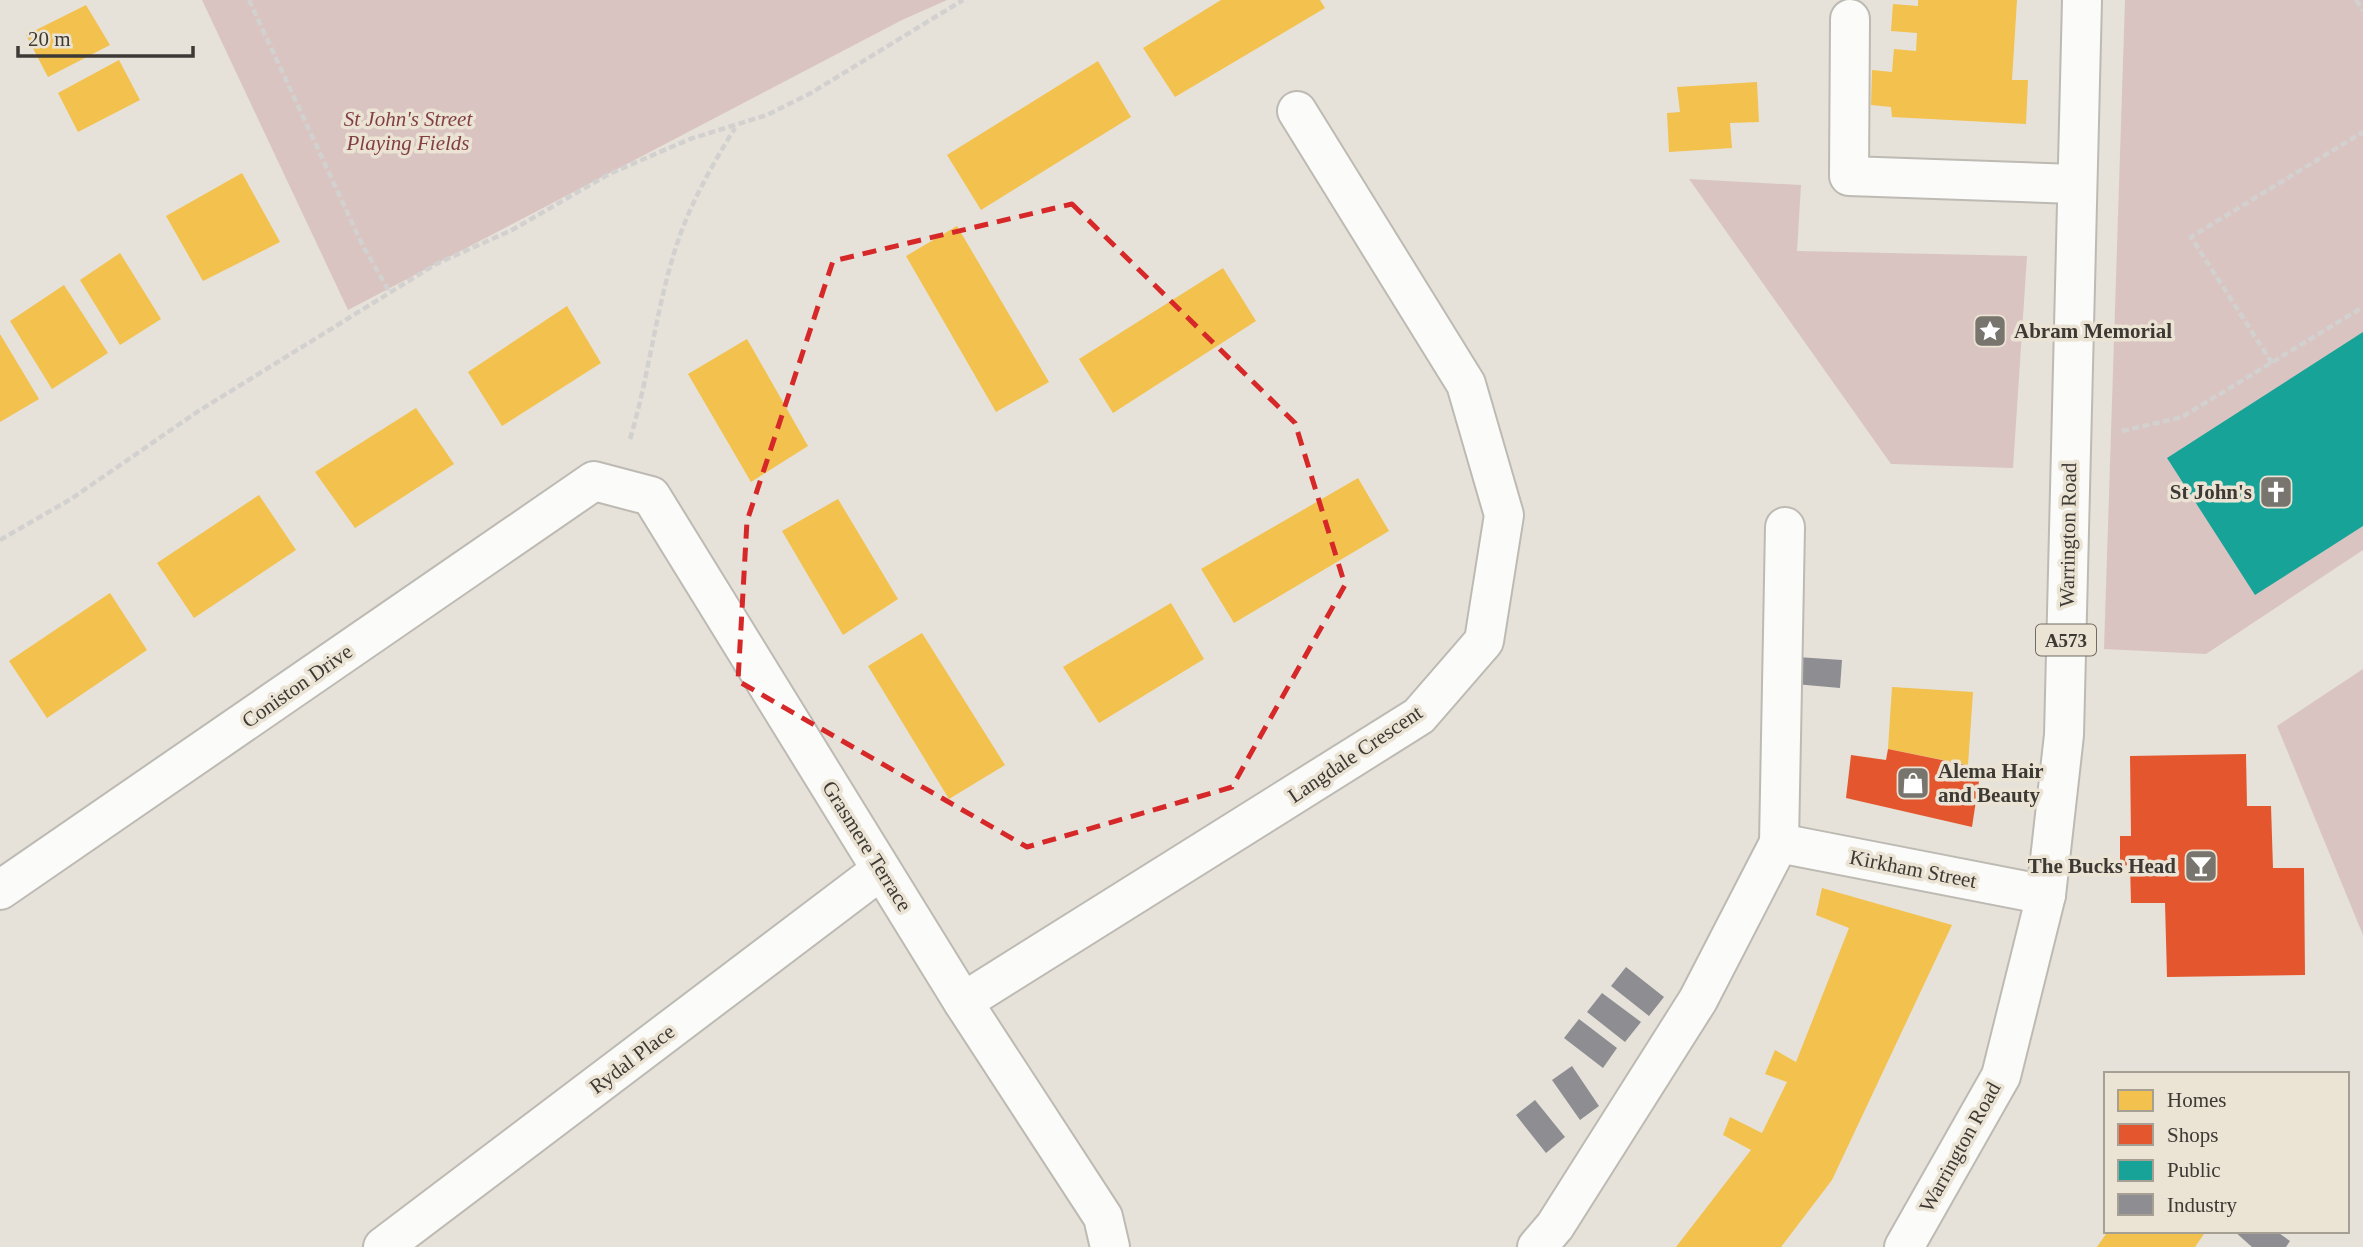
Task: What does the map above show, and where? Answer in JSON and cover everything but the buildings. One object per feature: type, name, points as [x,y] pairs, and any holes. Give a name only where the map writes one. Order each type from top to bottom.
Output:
[{"type":"street","name":"Warrington Road","points":[[1904,1247],[2001,1076],[2046,895],[2064,735],[2075,184],[2082,0]]},
{"type":"street","points":[[1850,19],[1849,176],[2075,184]]},
{"type":"street","name":"Langdale Crescent","points":[[963,1002],[1419,716],[1483,641],[1504,515],[1466,384],[1297,111]]},
{"type":"street","name":"Grasmere Terrace","points":[[604,484],[651,496],[963,1002],[1103,1217],[1111,1247]]},
{"type":"street","name":"Coniston Drive","points":[[0,890],[604,484]]},
{"type":"street","points":[[1537,1247],[1555,1226],[1698,1000],[1779,843],[1785,527]]},
{"type":"street","name":"Kirkham Street","points":[[1779,843],[2046,895]]},
{"type":"street","name":"Rydal Place","points":[[383,1247],[881,870]]},
{"type":"path","points":[[250,0],[362,244],[390,293]]},
{"type":"path","points":[[0,540],[71,499],[197,412],[436,264],[512,230],[609,174],[690,139],[736,127],[811,93],[963,0]]},
{"type":"path","points":[[2356,0],[2363,12]]},
{"type":"path","points":[[604,484],[639,410],[665,289],[683,228],[713,162],[736,127]]},
{"type":"path","points":[[2272,363],[2191,237],[2363,132]]},
{"type":"path","points":[[2070,443],[2182,417],[2363,307]]},
{"type":"highlighted area","points":[[1072,204],[1295,423],[1345,585],[1232,787],[1027,847],[738,681],[747,521],[833,261]]},
{"type":"green space","name":"St John's Street Playing Fields","points":[[202,0],[947,0],[902,20],[348,310]]},
{"type":"green space","points":[[2125,0],[2363,0],[2363,550],[2206,654],[2104,649]]},
{"type":"green space","points":[[1689,179],[1801,185],[1797,251],[2027,256],[2013,468],[1891,464]]},
{"type":"green space","points":[[2363,669],[2363,935],[2277,726]]},
{"type":"place","name":"Abram Memorial","points":[[1990,331]]},
{"type":"place","name":"St John's","points":[[2276,492]]},
{"type":"place","name":"Alema Hair and Beauty","points":[[1913,783]]},
{"type":"place","name":"The Bucks Head","points":[[2201,866]]}]
